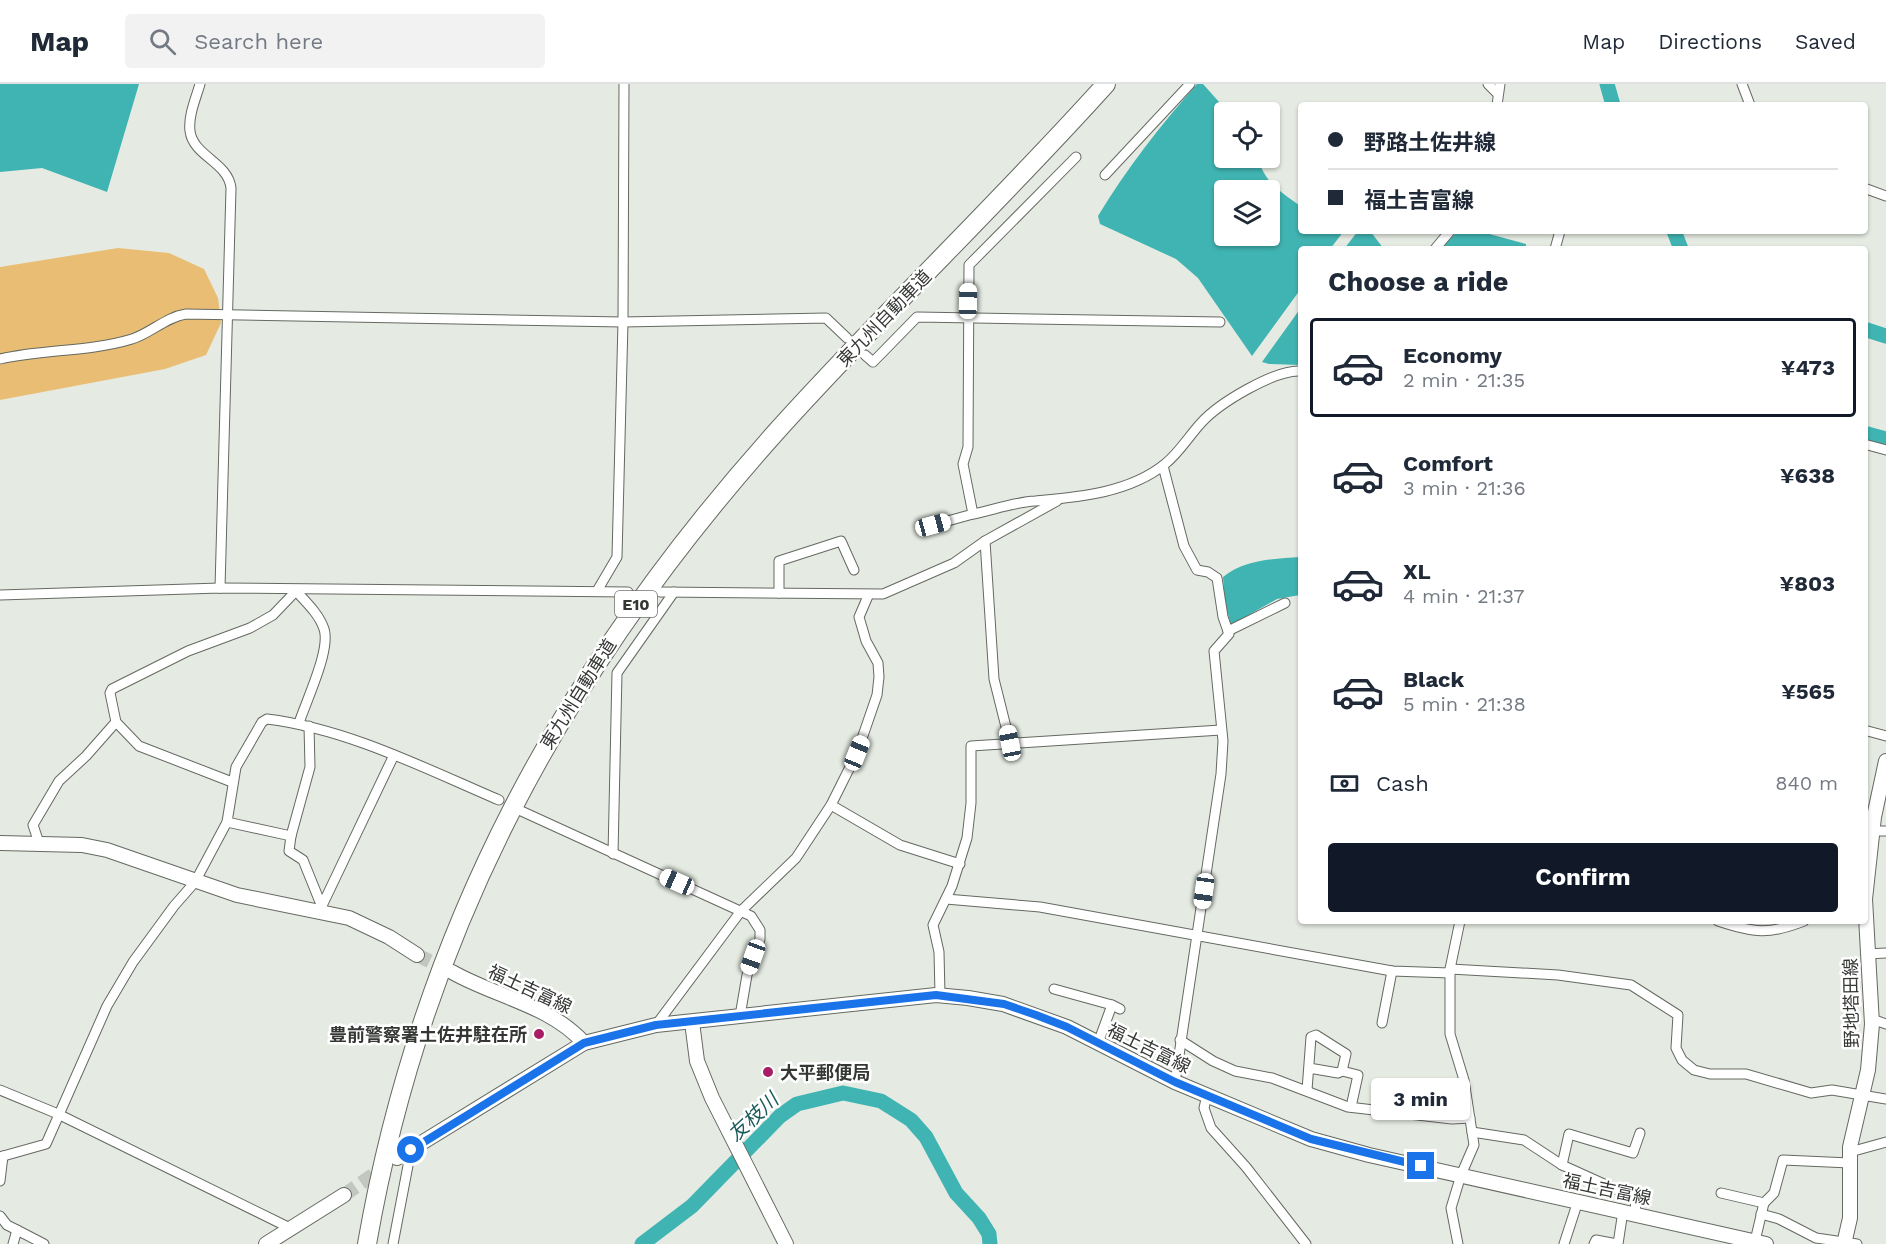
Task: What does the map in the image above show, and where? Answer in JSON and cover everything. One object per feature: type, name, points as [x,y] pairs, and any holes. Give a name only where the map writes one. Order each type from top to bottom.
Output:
[{"type":"highway","name":"東九州自動車道","points":[[367,1244],[389,1133],[406,1070],[452,938],[503,823],[576,693],[637,603],[733,481],[859,342],[997,202],[1106,84]]},
{"type":"main road","name":"野地塔田線","points":[[1868,881],[1879,831],[1886,761]]},
{"type":"main road","points":[[0,843],[39,843],[107,850],[237,896],[321,909],[349,918],[389,936],[417,955]]},
{"type":"main road","name":"野地塔田線","points":[[1849,1243],[1850,1158],[1870,1054],[1872,1019],[1866,924]]},
{"type":"main road","name":"福土吉富線","points":[[452,972],[547,1014],[570,1027],[584,1043],[656,1025],[940,995],[1004,1004],[1067,1027],[1175,1082],[1311,1139],[1369,1155],[1760,1243]]},
{"type":"main road","points":[[692,1022],[698,1061],[786,1244]]},
{"type":"main road","points":[[397,1158],[584,1043]]},
{"type":"main road","points":[[266,1244],[344,1195]]},
{"type":"street","points":[[201,84],[190,130],[193,141],[228,175],[231,188],[220,588]]},
{"type":"street","points":[[597,591],[617,556],[623,322],[624,84]]},
{"type":"street","points":[[1105,175],[1190,84]]},
{"type":"street","points":[[1488,84],[1499,89]]},
{"type":"street","points":[[1742,84],[1749,102]]},
{"type":"street","points":[[973,514],[963,464],[968,447],[969,265],[1076,157]]},
{"type":"street","points":[[1868,189],[1886,196]]},
{"type":"street","points":[[1438,246],[1448,234]]},
{"type":"street","points":[[0,359],[100,346],[134,338],[175,316],[623,322],[826,318],[847,338]]},
{"type":"street","points":[[865,355],[873,362],[917,317],[1220,322]]},
{"type":"street","points":[[933,525],[1034,501],[1059,501],[1124,486],[1163,466],[1203,420],[1270,378],[1287,371],[1298,371]]},
{"type":"street","points":[[1868,445],[1886,450]]},
{"type":"street","points":[[1163,466],[1184,546],[1197,570],[1208,572],[1217,578],[1229,634],[1214,651],[1221,730],[1221,774],[1175,1082]]},
{"type":"street","points":[[660,592],[868,596],[883,594],[954,563],[985,541],[1059,501]]},
{"type":"street","points":[[779,593],[779,561],[841,541],[854,570]]},
{"type":"street","points":[[985,541],[994,679],[1010,743]]},
{"type":"street","points":[[0,595],[220,588],[296,591],[628,592]]},
{"type":"street","points":[[232,782],[139,746],[116,722],[110,700],[112,689],[188,651],[250,628],[273,615],[296,591]]},
{"type":"street","points":[[296,591],[313,609],[324,630],[324,647],[299,723]]},
{"type":"street","points":[[613,854],[617,673],[674,592]]},
{"type":"street","points":[[656,1025],[741,911],[796,858],[831,806],[857,753],[877,695],[878,663],[866,641],[859,617],[868,596]]},
{"type":"street","points":[[1228,631],[1285,603]]},
{"type":"street","points":[[0,1181],[1,1156],[46,1144],[107,1006],[133,962],[174,906],[195,882],[227,822],[232,782],[243,751],[262,722],[267,719],[309,726],[394,755],[499,800]]},
{"type":"street","points":[[39,843],[33,825],[48,796],[116,722]]},
{"type":"street","points":[[309,726],[310,767],[291,836],[290,851],[303,860],[321,909]]},
{"type":"street","points":[[940,995],[939,952],[933,925],[960,864],[967,838],[971,803],[971,746],[1221,730]]},
{"type":"street","points":[[1868,731],[1886,736]]},
{"type":"street","points":[[321,909],[394,755]]},
{"type":"street","points":[[831,806],[900,845],[960,864]]},
{"type":"street","points":[[519,810],[752,916],[760,930],[760,939],[747,975],[740,1016]]},
{"type":"street","points":[[227,822],[291,836]]},
{"type":"street","points":[[946,899],[1040,907],[1392,971],[1558,975],[1631,985],[1678,1015],[1676,1048],[1682,1060],[1694,1070],[1710,1074],[1746,1074],[1811,1093],[1832,1090],[1863,1097],[1886,1099]]},
{"type":"street","points":[[1458,1244],[1451,1208],[1474,1144],[1464,1080],[1450,1034],[1450,971],[1459,924]]},
{"type":"street","points":[[1729,924],[1758,932],[1775,932],[1796,924]]},
{"type":"street","points":[[1868,954],[1886,953]]},
{"type":"street","points":[[1382,1023],[1392,971]]},
{"type":"street","points":[[1054,989],[1116,1007],[1098,1042]]},
{"type":"street","points":[[1872,1019],[1886,1023]]},
{"type":"street","points":[[1307,1090],[1311,1037],[1316,1035],[1346,1054],[1342,1071]]},
{"type":"street","points":[[1180,1040],[1212,1061],[1235,1071],[1272,1078],[1352,1107],[1452,1119],[1470,1118]]},
{"type":"street","points":[[1309,1068],[1358,1075],[1352,1107]]},
{"type":"street","points":[[0,1090],[58,1113],[290,1228]]},
{"type":"street","points":[[1207,1095],[1204,1108],[1211,1128],[1246,1167],[1306,1244]]},
{"type":"street","points":[[1472,1132],[1524,1140],[1562,1165],[1635,1198],[1617,1244],[1596,1240],[1594,1244]]},
{"type":"street","points":[[1562,1165],[1569,1134],[1633,1153],[1640,1133]]},
{"type":"street","points":[[1760,1243],[1761,1214],[1764,1203],[1774,1193],[1783,1160],[1850,1158],[1886,1142]]},
{"type":"street","points":[[393,1244],[411,1150]]},
{"type":"street","points":[[1721,1193],[1764,1203]]},
{"type":"street","points":[[1564,1244],[1578,1202]]},
{"type":"street","points":[[1761,1214],[1779,1219],[1816,1238],[1849,1243]]},
{"type":"street","points":[[0,1216],[7,1225],[44,1244]]},
{"type":"street","points":[[13,1244],[17,1230]]},
{"type":"shaded area","points":[[118,248],[169,253],[204,269],[218,298],[221,323],[206,355],[165,369],[0,400],[0,267]]},
{"type":"water","points":[[0,84],[139,84],[107,192],[42,168],[0,172]]},
{"type":"water","points":[[1197,84],[1203,84],[1219,102],[1214,102],[1214,168],[1262,168],[1269,180],[1214,180],[1214,246],[1280,246],[1280,191],[1298,204],[1298,234],[1342,234],[1332,246],[1298,246],[1298,293],[1252,356],[1198,278],[1176,259],[1100,224],[1098,216],[1120,181],[1183,100]]},
{"type":"water","points":[[1356,234],[1372,234],[1382,246],[1346,246]]},
{"type":"water","points":[[1455,234],[1489,234],[1526,244],[1526,246],[1443,246]]},
{"type":"water","points":[[1298,312],[1298,365],[1262,362]]},
{"type":"water","points":[[1298,557],[1298,595],[1277,599],[1231,625],[1225,603],[1223,577],[1250,563]]},
{"type":"waterway","points":[[1607,84],[1612,102]]},
{"type":"waterway","points":[[1675,234],[1680,246]]},
{"type":"waterway","points":[[1868,330],[1886,336]]},
{"type":"waterway","points":[[1868,434],[1886,439]]},
{"type":"waterway","name":"友枝川","points":[[642,1244],[692,1206],[780,1116],[797,1104],[843,1093],[881,1101],[911,1120],[926,1137],[956,1193],[979,1218],[989,1234],[990,1244]]},
{"type":"tunnel","points":[[417,955],[450,971]]},
{"type":"tunnel","points":[[344,1195],[386,1166]]},
{"type":"place","name":"豊前警察署土佐井駐在所","points":[[539,1034]]},
{"type":"place","name":"大平郵便局","points":[[768,1072]]},
{"type":"route","points":[[411,1150],[584,1043],[656,1025],[936,995],[1004,1004],[1036,1015],[1067,1027],[1175,1082],[1311,1139],[1421,1166]]}]
